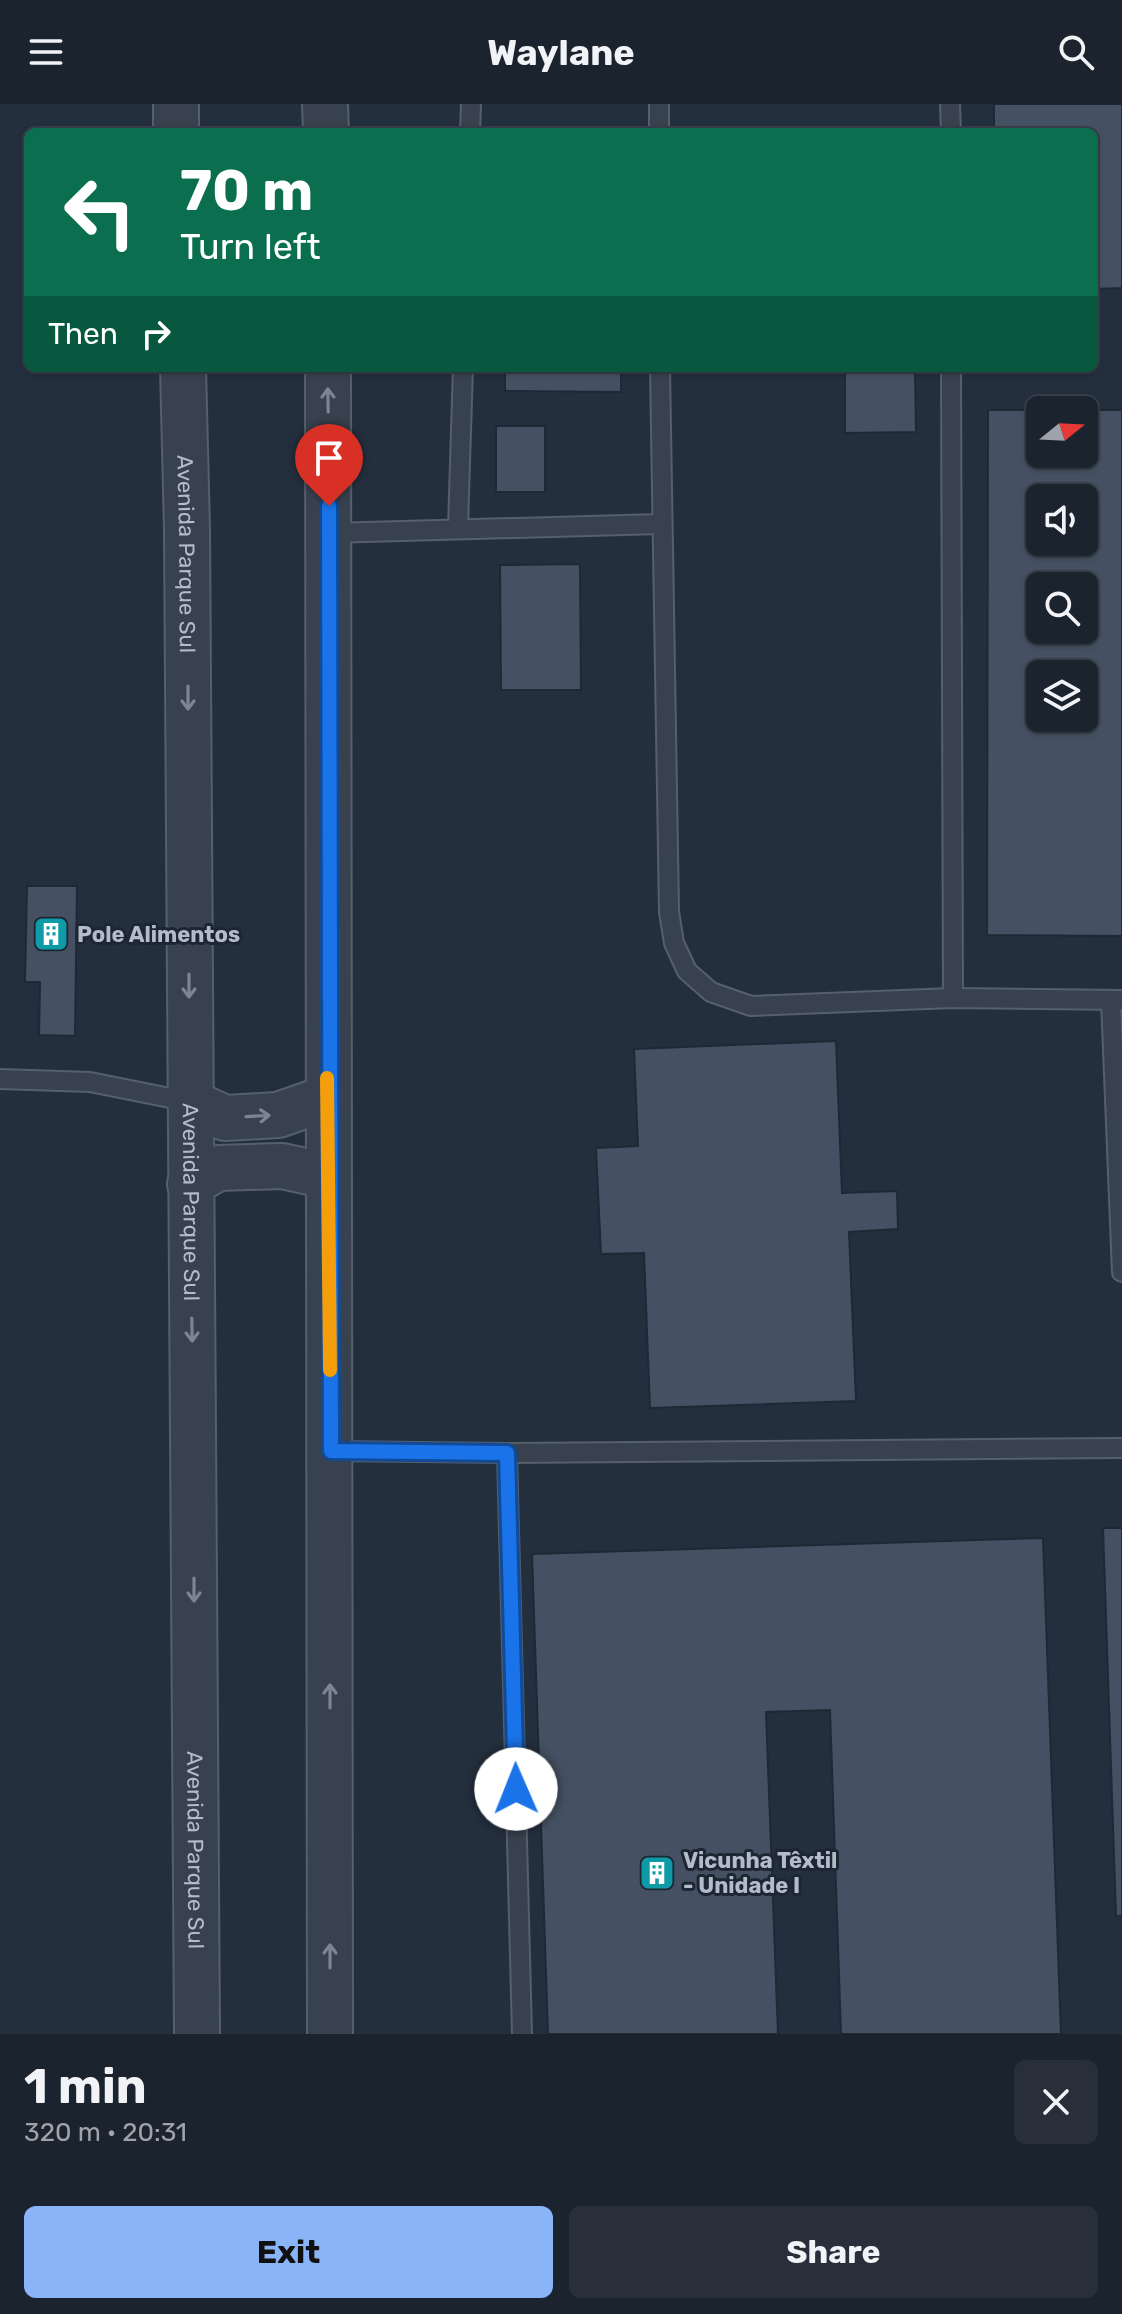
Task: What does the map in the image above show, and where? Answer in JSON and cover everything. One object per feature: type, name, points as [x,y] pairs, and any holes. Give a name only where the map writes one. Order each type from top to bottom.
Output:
[{"type":"street","points":[[176,104],[176,128]]},
{"type":"street","points":[[325,104],[326,128]]},
{"type":"street","name":"Avenida Parque Sul","points":[[183,372],[197,2034]]},
{"type":"street","points":[[328,372],[330,2034]]},
{"type":"street","points":[[190,1102],[225,1118],[278,1115],[327,1098]]},
{"type":"street","points":[[190,1184],[218,1168],[282,1166],[328,1176]]},
{"type":"lane","points":[[470,128],[471,104]]},
{"type":"lane","points":[[659,104],[659,128]]},
{"type":"lane","points":[[950,104],[951,128]]},
{"type":"lane","points":[[458,527],[463,372]]},
{"type":"lane","points":[[660,372],[660,524],[669,912],[674,943],[687,971],[711,992],[751,1006],[953,998],[1116,1000],[1122,1272]]},
{"type":"lane","points":[[951,372],[953,998]]},
{"type":"lane","points":[[330,533],[458,527],[660,524]]},
{"type":"lane","points":[[0,1079],[90,1082],[190,1102]]},
{"type":"lane","points":[[331,1451],[507,1453],[1122,1448]]},
{"type":"lane","points":[[507,1453],[522,2034]]},
{"type":"building","points":[[994,104],[1122,104],[1122,288],[1098,289],[1098,128],[994,128]]},
{"type":"building","points":[[505,372],[621,372],[621,392],[505,391]]},
{"type":"building","points":[[845,372],[915,372],[916,432],[845,433]]},
{"type":"building","points":[[988,410],[1026,410],[1026,468],[1098,468],[1098,410],[1122,410],[1122,936],[987,935]]},
{"type":"building","points":[[496,426],[545,426],[545,492],[496,492]]},
{"type":"building","points":[[580,564],[581,690],[501,690],[500,565]]},
{"type":"building","name":"Pole Alimentos","points":[[27,886],[77,886],[75,1036],[39,1035],[40,982],[25,982]]},
{"type":"building","points":[[836,1041],[842,1193],[897,1191],[898,1229],[849,1232],[856,1401],[650,1408],[644,1253],[601,1254],[596,1148],[638,1146],[634,1049]]},
{"type":"building","points":[[1103,1528],[1122,1528],[1122,1916],[1116,1916]]},
{"type":"building","name":"Vicunha Têxtil - Unidade I","points":[[1043,1538],[1061,2034],[841,2034],[830,1710],[766,1712],[778,2034],[548,2034],[532,1554]]},
{"type":"slow traffic","points":[[327,1078],[330,1370]]},
{"type":"place","name":"Pole Alimentos","points":[[51,934]]},
{"type":"place","name":"Vicunha Têxtil - Unidade I","points":[[657,1873]]},
{"type":"route","points":[[329,506],[327,1098],[331,1451],[507,1453],[516,1789]]}]
